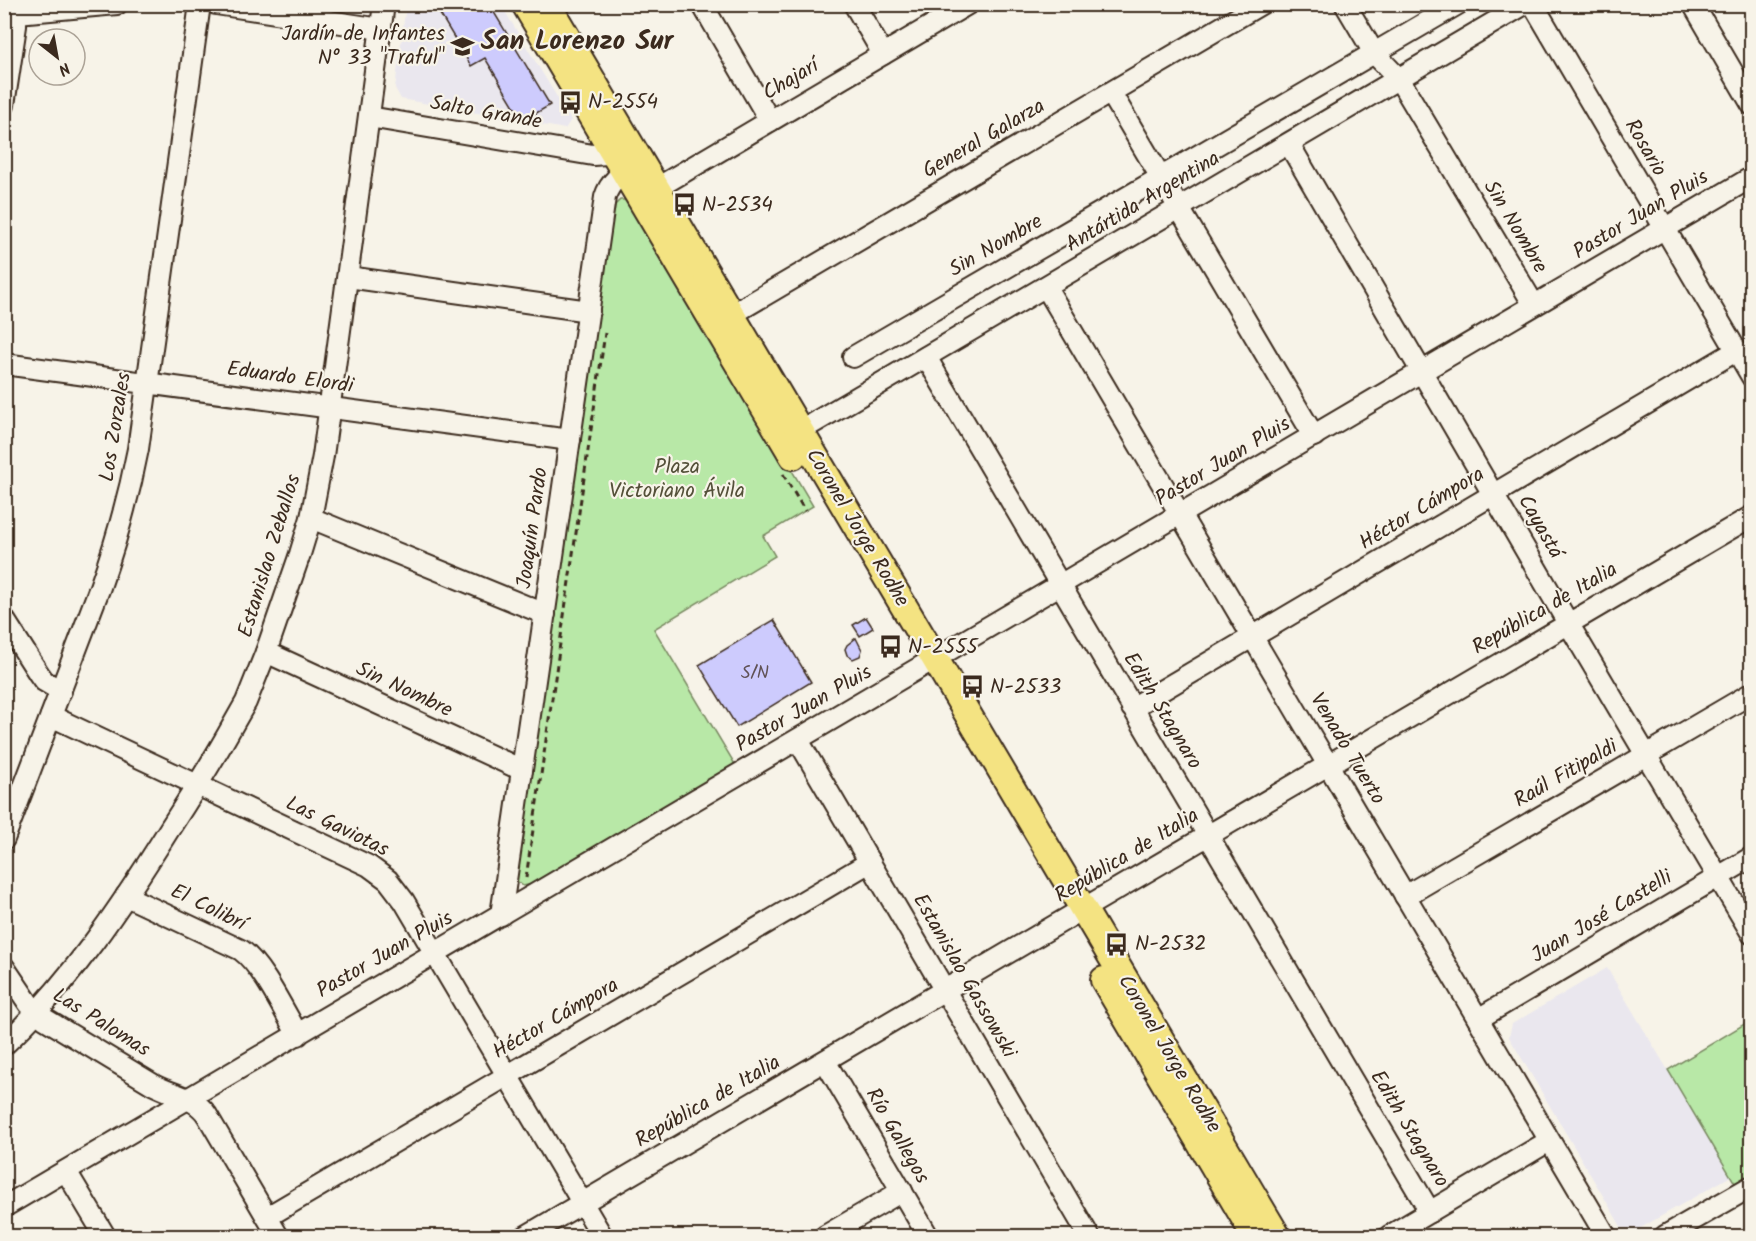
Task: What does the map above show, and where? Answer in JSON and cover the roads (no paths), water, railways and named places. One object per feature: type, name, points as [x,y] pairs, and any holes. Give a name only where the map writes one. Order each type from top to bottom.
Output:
[{"type":"main road","name":"Coronel Jorge Rodhe","points":[[525,4],[626,156],[792,436],[1075,914],[1255,1236]]},
{"type":"main road","name":"Coronel Jorge Rodhe","points":[[547,4],[626,156]]},
{"type":"main road","name":"Coronel Jorge Rodhe","points":[[648,193],[730,315],[792,436]]},
{"type":"main road","name":"Coronel Jorge Rodhe","points":[[1075,914],[1277,1236]]},
{"type":"street","points":[[4,105],[17,9],[117,4]]},
{"type":"street","name":"Los Zorzales","points":[[4,838],[100,587],[123,517],[138,449],[148,383],[200,4]]},
{"type":"street","points":[[216,4],[381,29]]},
{"type":"street","name":"Estanislao Zeballos","points":[[4,1045],[36,1012],[89,947],[126,896],[197,786],[246,702],[266,652],[311,518],[322,466],[384,4]]},
{"type":"street","points":[[702,4],[770,121]]},
{"type":"street","points":[[854,4],[883,54]]},
{"type":"street","name":"Chajarí","points":[[648,193],[968,4]]},
{"type":"street","name":"General Galarza","points":[[730,315],[1261,4]]},
{"type":"street","name":"Sin Nombre","points":[[1345,4],[1374,53],[1399,79],[1534,306]]},
{"type":"street","name":"Sin Nombre","points":[[854,357],[1458,4]]},
{"type":"street","name":"Antártida Argentina","points":[[792,436],[1526,4]]},
{"type":"street","name":"Rosario","points":[[1533,4],[1752,378]]},
{"type":"street","points":[[1693,4],[1752,105]]},
{"type":"street","points":[[1111,93],[1314,436]]},
{"type":"street","name":"Salto Grande","points":[[369,117],[588,155],[626,156]]},
{"type":"street","name":"Cayastá","points":[[1289,144],[1752,933]]},
{"type":"street","name":"Joaquín Pardo","points":[[501,915],[605,198],[626,156]]},
{"type":"street","name":"Pastor Juan Pluis","points":[[4,1207],[1752,177]]},
{"type":"street","points":[[348,277],[589,312]]},
{"type":"street","name":"Venado Tuerto","points":[[1046,287],[1605,1236]]},
{"type":"street","name":"Héctor Cámpora","points":[[1132,708],[1736,351]]},
{"type":"street","name":"Edith Stagnaro","points":[[926,357],[1430,1212]]},
{"type":"street","name":"Eduardo Elordi","points":[[4,364],[570,440]]},
{"type":"street","name":"República de Italia","points":[[526,1236],[1752,516]]},
{"type":"street","points":[[311,518],[545,614]]},
{"type":"street","points":[[4,618],[44,681],[61,691]]},
{"type":"street","name":"Sin Nombre","points":[[266,652],[522,770]]},
{"type":"street","name":"Raúl Fitipaldi","points":[[1405,896],[1752,693]]},
{"type":"street","name":"Las Gaviotas","points":[[51,716],[379,872],[397,890],[602,1236]]},
{"type":"street","name":"Estanislao Gassowski","points":[[798,740],[1089,1236]]},
{"type":"street","name":"Juan José Castelli","points":[[1478,1019],[1752,857]]},
{"type":"street","name":"Héctor Cámpora","points":[[267,1217],[870,862]]},
{"type":"street","name":"El Colibrí","points":[[126,896],[248,955],[298,1035]]},
{"type":"street","name":"Las Palomas","points":[[4,967],[23,996],[45,1019],[154,1085],[171,1094],[189,1099]]},
{"type":"street","name":"Río Gallegos","points":[[825,1061],[928,1236]]},
{"type":"street","points":[[189,1099],[203,1110],[278,1236]]},
{"type":"street","points":[[1389,1236],[1550,1141]]},
{"type":"street","points":[[66,1171],[105,1236]]},
{"type":"street","points":[[1665,1236],[1752,1186]]},
{"type":"street","points":[[825,1236],[902,1191]]},
{"type":"place","name":"Jardín de Infantes N° 33 \"Traful\"","points":[[463,46]]},
{"type":"place","name":"N-2554","points":[[570,102]]},
{"type":"place","name":"N-2534","points":[[684,205]]},
{"type":"place","name":"N-2555","points":[[890,647]]},
{"type":"place","name":"N-2533","points":[[972,687]]},
{"type":"place","name":"N-2532","points":[[1117,944]]},
{"type":"district","name":"San Lorenzo Sur","points":[[577,41]]},
{"type":"park label","name":"Plaza Victoriano Ávila","points":[[677,479]]}]
